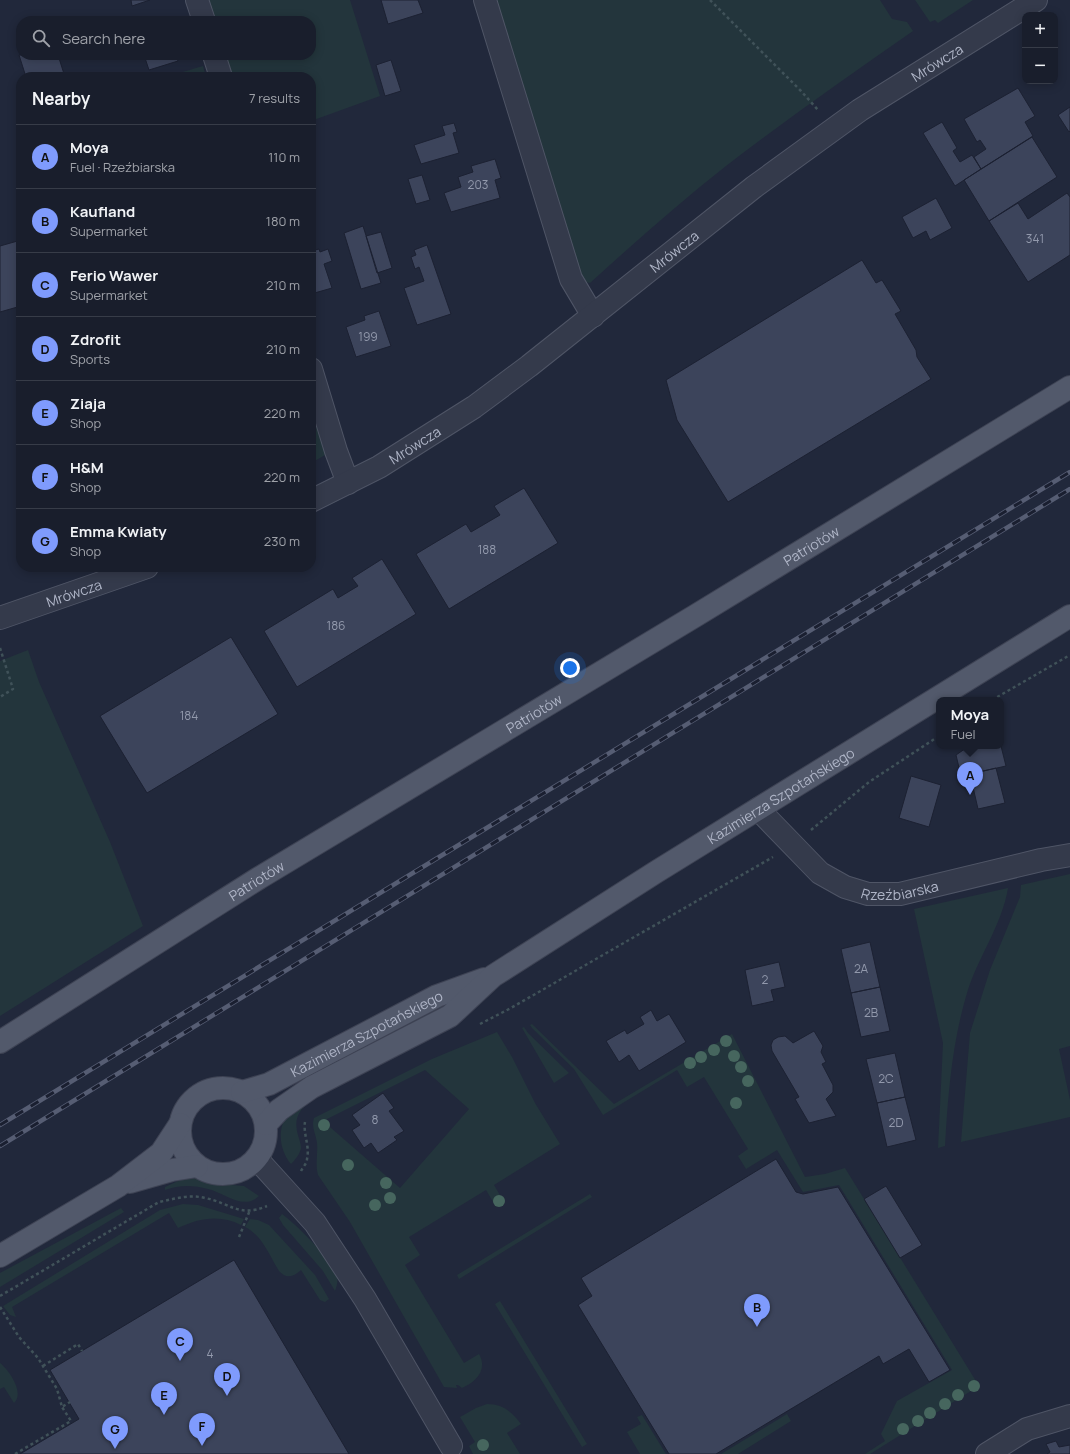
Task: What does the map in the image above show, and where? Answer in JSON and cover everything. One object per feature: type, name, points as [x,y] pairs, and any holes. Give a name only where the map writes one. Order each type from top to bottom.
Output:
[{"type":"main road","name":"Patriotów","points":[[0,1042],[259,878],[695,616],[1070,387]]},
{"type":"main road","name":"Kazimierza Szpotańskiego","points":[[939,697],[1070,616]]},
{"type":"main road","name":"Kazimierza Szpotańskiego","points":[[266,1124],[279,1110],[312,1087],[450,1016],[493,976],[649,876],[936,699]]},
{"type":"main road","name":"Kazimierza Szpotańskiego","points":[[242,1092],[269,1084],[437,996],[493,976]]},
{"type":"main road","points":[[0,1256],[118,1186],[161,1153],[180,1124],[186,1109],[196,1097],[210,1090],[226,1088],[242,1092],[254,1100],[264,1116],[266,1124],[265,1142],[257,1158],[244,1170],[228,1175],[212,1174],[197,1166],[186,1154],[181,1140],[180,1124]]},
{"type":"main road","points":[[118,1186],[172,1170],[197,1166]]},
{"type":"street","points":[[197,0],[202,16]]},
{"type":"street","points":[[485,0],[571,279],[593,316]]},
{"type":"street","name":"Mrówcza","points":[[316,499],[412,448],[474,407],[593,316],[754,187],[860,110],[1036,0]]},
{"type":"street","points":[[216,60],[219,72]]},
{"type":"street","points":[[316,385],[336,451],[348,483]]},
{"type":"street","name":"Mrówcza","points":[[0,617],[132,572]]},
{"type":"street","name":"Rzeźbiarska","points":[[758,809],[820,873],[845,887],[868,894],[900,894],[1070,855]]},
{"type":"street","points":[[257,1158],[319,1230],[365,1299],[451,1446]]},
{"type":"street","points":[[986,1454],[1027,1429],[1070,1416]]},
{"type":"path","points":[[710,0],[802,91],[818,110]]},
{"type":"path","points":[[0,648],[13,689],[0,697]]},
{"type":"path","points":[[997,697],[1070,655]]},
{"type":"path","points":[[239,1237],[250,1210]]},
{"type":"path","points":[[0,1307],[19,1337],[43,1366],[57,1390],[62,1407],[71,1421],[15,1454]]},
{"type":"path","points":[[43,1366],[78,1344],[82,1351]]},
{"type":"path","points":[[62,1407],[70,1402]]},
{"type":"shaded area","points":[[206,0],[350,0],[380,96],[316,119],[316,72],[227,72],[224,60],[316,60],[316,16],[211,16]]},
{"type":"shaded area","points":[[496,0],[880,0],[892,19],[907,22],[913,31],[795,114],[726,166],[657,223],[590,283],[582,281]]},
{"type":"shaded area","points":[[915,0],[973,0],[938,23],[935,20],[930,22]]},
{"type":"shaded area","points":[[203,66],[205,72],[183,72]]},
{"type":"shaded area","points":[[316,420],[327,454],[316,460]]},
{"type":"shaded area","points":[[28,650],[39,682],[110,842],[143,926],[0,1016],[0,661]]},
{"type":"shaded area","points":[[1070,874],[1070,1046],[1059,1049],[1070,1100],[1070,1117],[961,1142],[970,1033],[990,970],[1020,897],[1021,885]]},
{"type":"shaded area","points":[[1008,888],[1001,915],[977,967],[967,993],[954,1050],[945,1146],[938,1148],[943,1043],[914,909]]},
{"type":"shaded area","points":[[532,1024],[614,1104],[732,1034],[805,1177],[825,1174],[845,1168],[979,1386],[870,1454],[865,1454],[885,1441],[881,1434],[897,1401],[952,1370],[839,1185],[803,1192],[777,1150],[746,1169],[738,1156],[748,1149],[704,1077],[687,1087],[677,1070],[603,1115],[574,1069],[532,1028],[530,1025]]},
{"type":"shaded area","points":[[524,1027],[528,1033],[569,1073],[554,1083],[522,1028]]},
{"type":"shaded area","points":[[497,1032],[512,1057],[535,1103],[560,1144],[494,1185],[504,1202],[496,1207],[486,1190],[409,1237],[420,1255],[405,1265],[464,1363],[479,1354],[482,1365],[479,1375],[476,1379],[462,1388],[458,1385],[456,1385],[457,1388],[444,1387],[350,1222],[318,1175],[317,1143],[313,1127],[314,1118],[432,1059]],"holes":[[[425,1070],[469,1109],[400,1188],[323,1121]]]},
{"type":"shaded area","points":[[308,1099],[310,1102],[299,1113],[296,1125],[301,1148],[297,1157],[291,1164],[284,1153],[282,1146],[282,1127],[288,1115]]},
{"type":"shaded area","points":[[193,1178],[219,1184],[244,1186],[259,1196],[247,1202],[234,1200],[214,1191],[197,1187],[181,1186],[165,1190],[165,1187],[175,1182]]},
{"type":"shaded area","points":[[590,1194],[592,1197],[459,1279],[457,1275]]},
{"type":"shaded area","points":[[183,1204],[198,1205],[244,1219],[241,1225],[225,1219],[217,1218],[194,1222],[178,1228],[169,1213],[12,1307],[16,1317],[10,1315],[3,1306],[160,1210]]},
{"type":"shaded area","points":[[121,1208],[124,1212],[0,1287],[0,1273]]},
{"type":"shaded area","points":[[282,1214],[313,1243],[334,1268],[337,1275],[335,1291],[323,1271],[283,1225],[279,1218]]},
{"type":"shaded area","points":[[250,1219],[258,1220],[269,1225],[315,1275],[329,1299],[325,1302],[320,1300],[301,1270],[293,1276],[284,1275],[279,1271],[261,1241],[256,1235],[245,1227]]},
{"type":"shaded area","points":[[500,1301],[587,1444],[582,1447],[495,1304]]},
{"type":"shaded area","points":[[0,1363],[8,1371],[17,1388],[17,1399],[14,1403],[4,1387],[0,1389]]},
{"type":"shaded area","points":[[487,1404],[502,1407],[514,1416],[521,1424],[507,1433],[520,1454],[473,1454],[469,1446],[475,1442],[460,1417]]},
{"type":"shaded area","points":[[787,1414],[791,1421],[738,1454],[721,1454]]},
{"type":"shaded area","points":[[642,1415],[666,1454],[640,1454],[627,1432],[641,1424],[637,1417]]},
{"type":"building","points":[[131,0],[150,0],[132,6]]},
{"type":"building","points":[[381,0],[418,0],[423,13],[388,24]]},
{"type":"building","points":[[21,60],[60,60],[63,72],[24,72]]},
{"type":"building","points":[[146,60],[178,61],[149,70]]},
{"type":"building","points":[[391,60],[401,91],[385,96],[376,65]]},
{"type":"building","points":[[1018,88],[1035,116],[1025,122],[1033,136],[981,169],[974,157],[986,149],[980,140],[977,142],[964,119]]},
{"type":"building","points":[[1070,107],[1070,131],[1069,132],[1058,115]]},
{"type":"building","points":[[942,122],[957,148],[953,151],[960,162],[972,155],[981,169],[955,186],[923,133]]},
{"type":"building","points":[[454,123],[457,132],[453,133],[459,153],[421,164],[414,145],[445,135],[442,126]]},
{"type":"building","points":[[1032,137],[1057,177],[989,221],[964,180]]},
{"type":"building","points":[[495,159],[501,178],[495,180],[500,198],[451,212],[444,193],[461,187],[458,177],[473,172],[471,166]]},
{"type":"building","points":[[422,175],[430,200],[416,204],[408,179]]},
{"type":"building","points":[[1067,193],[1070,197],[1070,255],[1028,282],[989,221],[1018,203],[1028,219]]},
{"type":"building","points":[[936,198],[952,228],[930,240],[926,231],[913,238],[902,217]]},
{"type":"building","points":[[363,226],[381,283],[361,289],[344,233]]},
{"type":"building","points":[[381,232],[392,268],[377,273],[366,236]]},
{"type":"building","points":[[16,241],[16,307],[0,312],[0,246]]},
{"type":"building","points":[[427,245],[451,314],[417,325],[404,288],[424,281],[419,267],[415,269],[411,257],[416,255],[414,250]]},
{"type":"building","points":[[319,249],[320,252],[328,249],[332,261],[324,264],[332,288],[316,293],[316,250]]},
{"type":"building","points":[[862,260],[876,283],[882,280],[901,311],[895,314],[916,350],[917,357],[931,379],[728,502],[677,420],[666,380]]},
{"type":"building","points":[[379,311],[391,346],[356,357],[346,327],[365,320],[364,316]]},
{"type":"building","points":[[524,488],[558,543],[449,609],[416,554],[466,524],[471,532],[500,515],[494,506]]},
{"type":"building","points":[[382,559],[416,614],[297,687],[264,631],[333,589],[338,598],[358,586],[352,578]]},
{"type":"building","points":[[231,637],[278,714],[147,793],[100,716]]},
{"type":"building","points":[[965,749],[1002,749],[1006,766],[961,776],[956,755]]},
{"type":"building","points":[[996,768],[1005,803],[978,809],[970,774]]},
{"type":"building","points":[[911,776],[941,785],[929,827],[899,818]]},
{"type":"building","points":[[870,942],[880,987],[851,993],[841,949]]},
{"type":"building","points":[[779,962],[785,987],[771,990],[774,1001],[752,1006],[745,970]]},
{"type":"building","points":[[880,987],[890,1031],[861,1037],[851,993]]},
{"type":"building","points":[[651,1010],[657,1021],[669,1014],[686,1042],[639,1071],[629,1055],[619,1062],[606,1041],[625,1030],[627,1034],[644,1024],[640,1017]]},
{"type":"building","points":[[814,1031],[823,1046],[821,1052],[826,1062],[822,1064],[833,1085],[833,1092],[826,1099],[836,1116],[809,1123],[795,1099],[799,1097],[772,1051],[771,1045],[773,1040],[778,1037],[785,1036],[793,1043]]},
{"type":"building","points":[[895,1053],[905,1097],[877,1103],[866,1059]]},
{"type":"building","points":[[383,1093],[394,1108],[389,1111],[404,1131],[394,1137],[397,1140],[378,1153],[371,1143],[364,1148],[352,1130],[360,1125],[352,1115]]},
{"type":"building","points":[[905,1097],[916,1140],[887,1147],[877,1103]]},
{"type":"building","points":[[776,1159],[796,1192],[803,1194],[838,1187],[950,1370],[929,1382],[909,1349],[883,1364],[879,1356],[716,1454],[669,1454],[578,1305],[592,1296],[581,1278]]},
{"type":"building","points":[[886,1186],[922,1245],[900,1258],[864,1199]]},
{"type":"building","points":[[234,1260],[349,1454],[20,1454],[79,1419],[50,1370]]},
{"type":"building","points":[[1056,1441],[1059,1447],[1070,1445],[1070,1454],[1047,1454],[1050,1452],[1046,1444]]},
{"type":"railway","points":[[0,1125],[1070,472]]},
{"type":"railway","points":[[0,1146],[1070,489]]},
{"type":"place","name":"Moya","points":[[970,795]]},
{"type":"place","name":"Kaufland","points":[[757,1327]]},
{"type":"place","name":"Ferio Wawer","points":[[180,1361]]},
{"type":"place","name":"Zdrofit","points":[[227,1396]]},
{"type":"place","name":"Ziaja","points":[[164,1415]]},
{"type":"place","name":"H&M","points":[[202,1446]]},
{"type":"place","name":"Emma Kwiaty","points":[[115,1449]]}]
